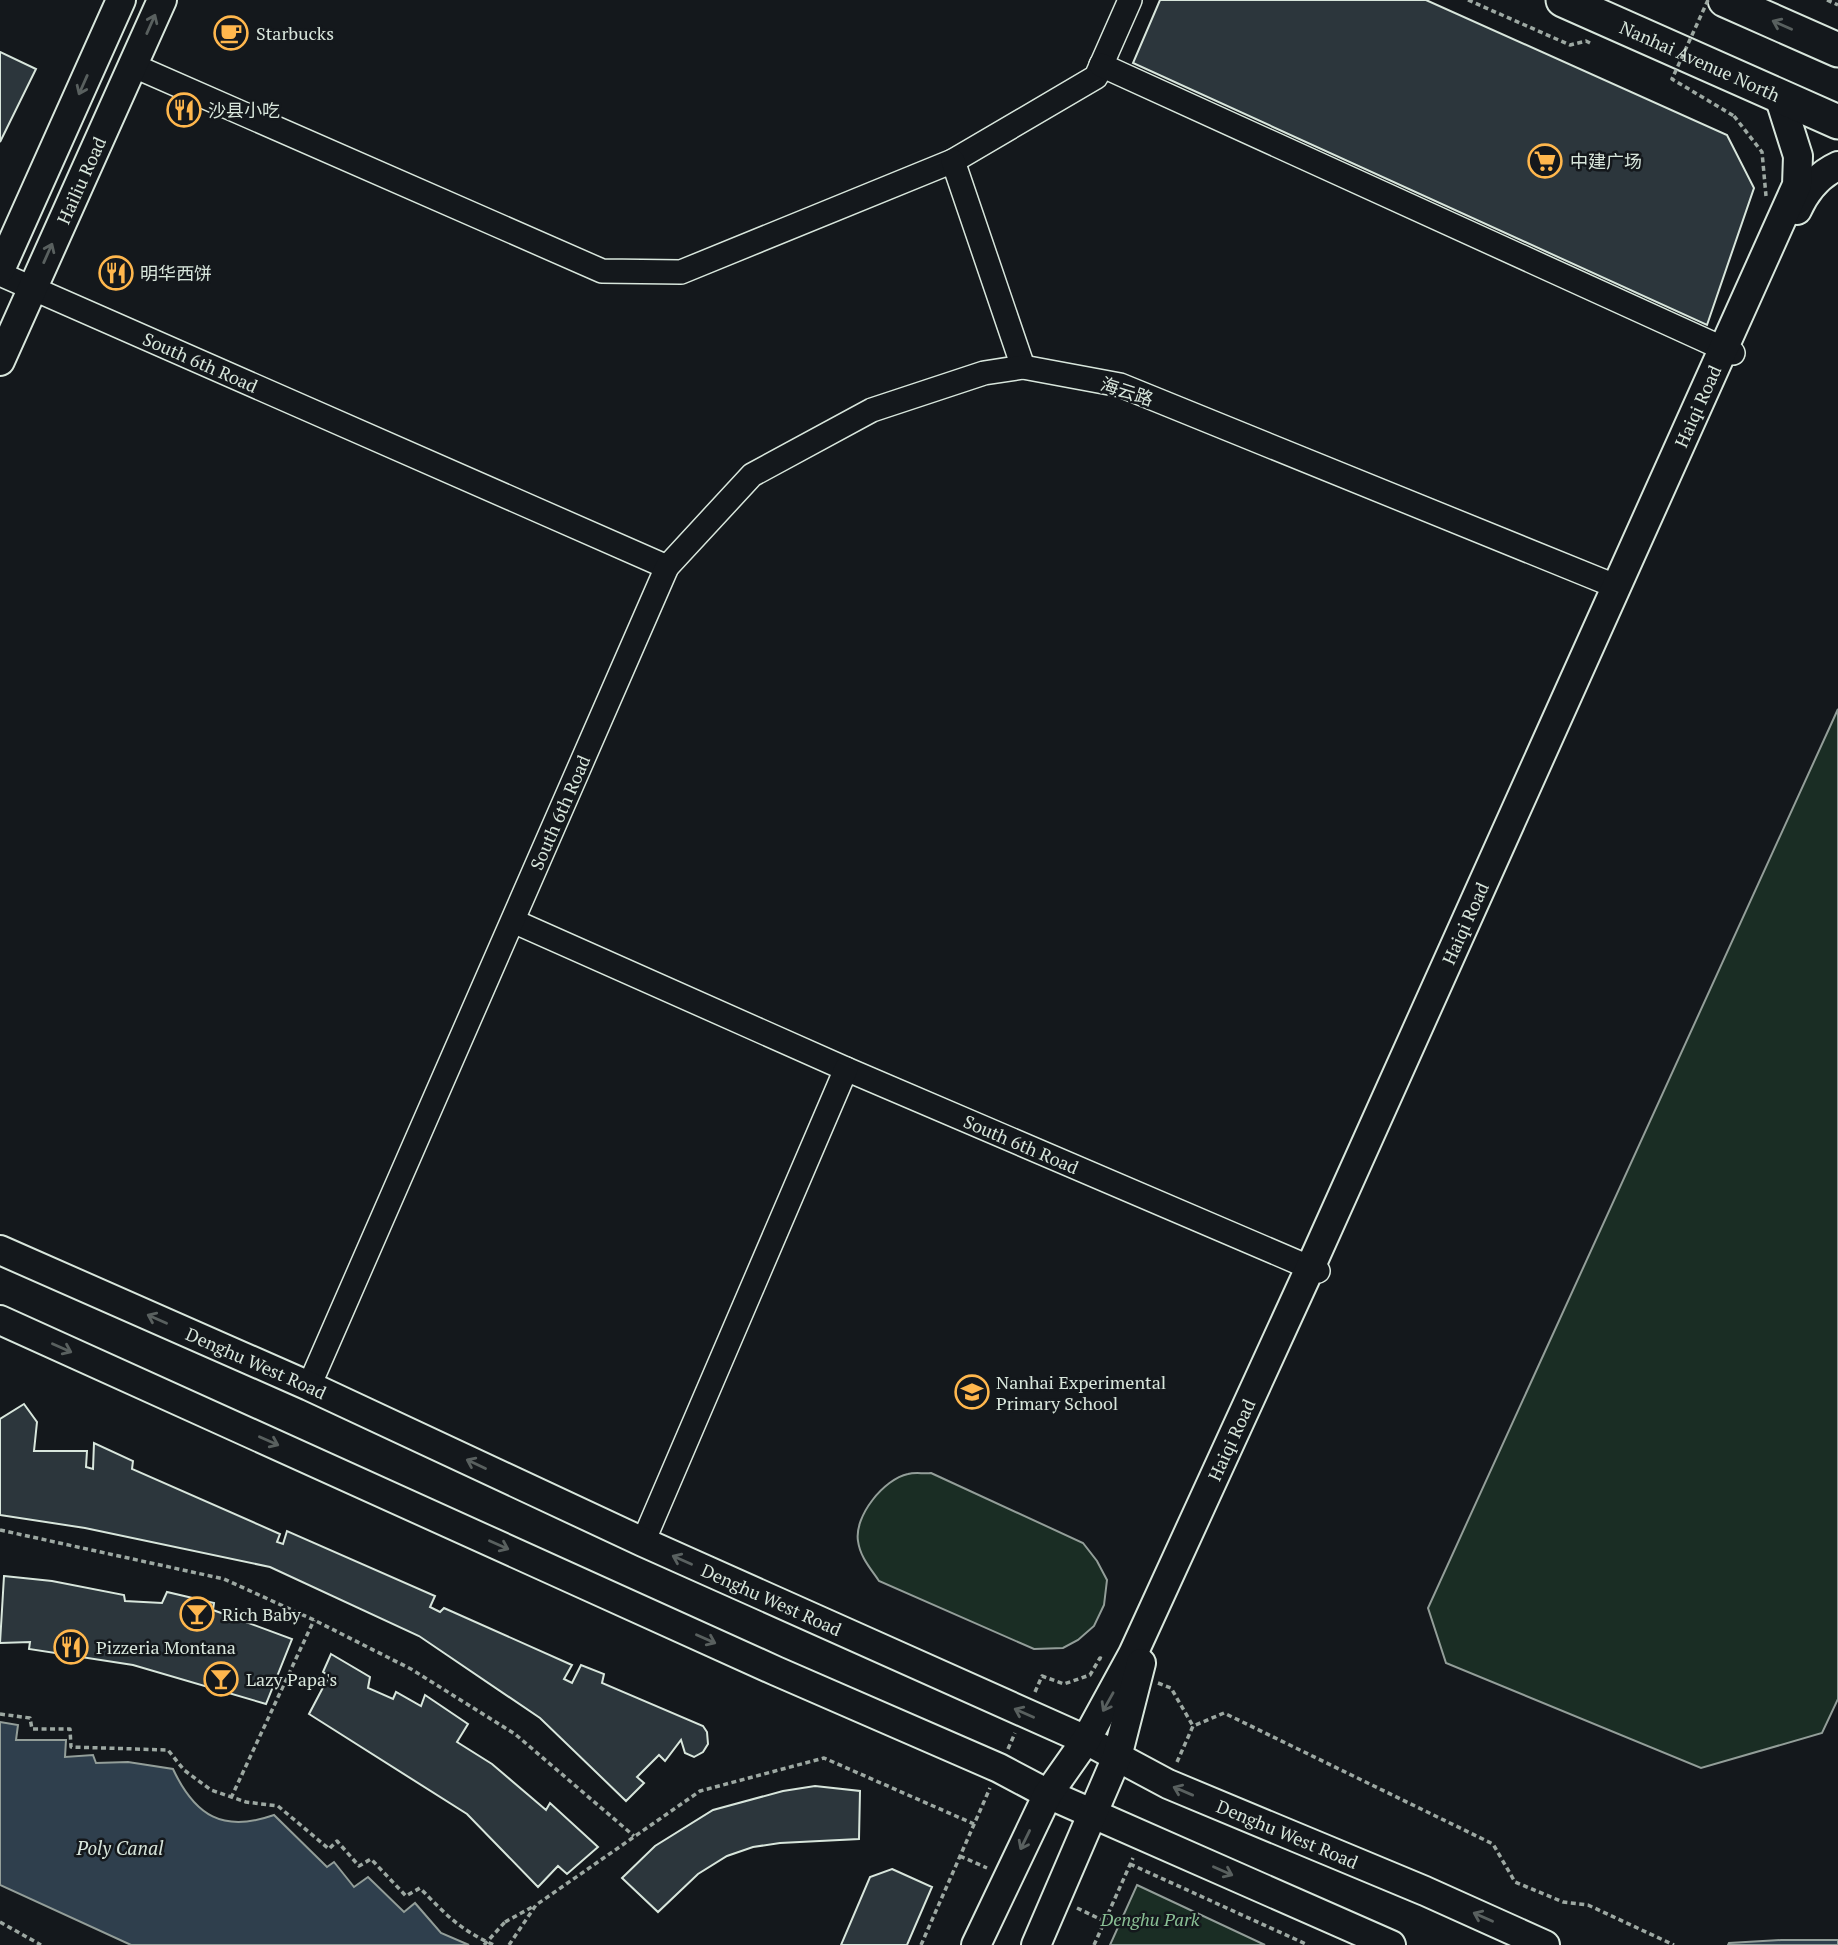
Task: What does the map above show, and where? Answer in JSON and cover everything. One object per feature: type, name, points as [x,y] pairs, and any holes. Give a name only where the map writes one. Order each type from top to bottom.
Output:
[{"type":"highway","name":"Nanhai Avenue North","points":[[1563,0],[1838,122]]},
{"type":"highway","points":[[1725,0],[1838,50]]},
{"type":"main road","name":"Hailiu Road","points":[[0,272],[121,0]]},
{"type":"main road","name":"Hailiu Road","points":[[0,360],[162,0]]},
{"type":"main road","name":"Haiqi Road","points":[[976,1945],[1048,1794],[1087,1740],[1130,1661],[1314,1270],[1728,351],[1797,185],[1798,156],[1779,96]]},
{"type":"main road","name":"Haiqi Road","points":[[1036,1945],[1117,1757],[1141,1663],[1615,586],[1805,192],[1826,171],[1838,166]]},
{"type":"main road","name":"Denghu West Road","points":[[0,1250],[309,1386],[643,1542],[1087,1740],[1168,1784],[1425,1891],[1545,1945]]},
{"type":"main road","points":[[0,1320],[776,1671],[999,1768],[1048,1794],[1391,1945]]},
{"type":"street","points":[[132,65],[602,271],[681,272],[953,160],[1096,77],[1130,0]]},
{"type":"street","points":[[1101,65],[1728,351]]},
{"type":"street","points":[[953,160],[1023,367]]},
{"type":"street","name":"South 6th Road","points":[[0,272],[667,567],[513,921],[846,1069],[1314,1270]]},
{"type":"street","name":"海云路","points":[[667,567],[752,475],[872,410],[984,373],[1023,367],[1120,385],[1615,586]]},
{"type":"street","points":[[309,1386],[513,921]]},
{"type":"street","points":[[643,1542],[846,1069]]},
{"type":"path","points":[[1468,0],[1570,45],[1586,41]]},
{"type":"path","points":[[1708,0],[1672,79],[1734,116],[1762,152],[1766,198]]},
{"type":"path","points":[[1827,0],[1838,5]]},
{"type":"path","points":[[0,1530],[224,1579],[314,1620],[411,1669],[515,1734],[634,1836]]},
{"type":"path","points":[[231,1798],[314,1620]]},
{"type":"path","points":[[1168,1784],[1193,1726],[1223,1713],[1493,1844],[1515,1882],[1563,1902],[1588,1905],[1674,1945]]},
{"type":"path","points":[[0,1714],[30,1718],[32,1730],[70,1729],[71,1747],[168,1750],[184,1770],[211,1790],[231,1798],[278,1806],[329,1849],[337,1841],[359,1866],[371,1859],[405,1896],[420,1888],[469,1934],[494,1945]]},
{"type":"path","points":[[484,1945],[505,1922],[536,1905],[701,1791],[824,1758],[974,1824]]},
{"type":"path","points":[[1094,1945],[1143,1836]]},
{"type":"path","points":[[1130,1864],[1308,1945]]},
{"type":"path","points":[[509,1945],[536,1905]]},
{"type":"path","points":[[0,1922],[41,1945]]},
{"type":"green space","points":[[1838,709],[1838,1699],[1822,1733],[1701,1768],[1446,1663],[1428,1608]]},
{"type":"green space","points":[[911,1473],[931,1473],[1083,1543],[1107,1580],[1104,1605],[1094,1626],[1078,1640],[1063,1648],[1034,1649],[879,1581],[863,1558],[859,1547],[858,1531],[866,1510],[881,1491],[899,1477]]},
{"type":"green space","name":"Denghu Park","points":[[1137,1885],[1265,1945],[1110,1945]]},
{"type":"water","name":"Poly Canal","points":[[0,1722],[18,1725],[16,1740],[66,1740],[65,1757],[93,1755],[96,1763],[128,1762],[173,1769],[191,1799],[201,1809],[225,1821],[240,1822],[274,1815],[327,1867],[334,1862],[354,1887],[368,1877],[404,1912],[415,1903],[441,1933],[469,1945],[131,1945],[0,1885]]},
{"type":"water","points":[[1781,1940],[1838,1940],[1838,1945],[1728,1945]]},
{"type":"building","name":"中建广场","points":[[1160,0],[1426,0],[1727,135],[1754,188],[1707,325],[1133,63]]},
{"type":"building","points":[[0,52],[36,69],[0,142]]},
{"type":"building","points":[[24,1404],[37,1422],[34,1451],[87,1451],[86,1467],[93,1469],[94,1443],[133,1461],[132,1469],[280,1534],[277,1542],[283,1544],[287,1531],[435,1596],[430,1607],[440,1612],[444,1608],[572,1665],[564,1679],[572,1683],[581,1665],[604,1674],[602,1683],[703,1726],[707,1732],[708,1744],[703,1752],[694,1757],[685,1753],[681,1740],[665,1761],[659,1755],[637,1777],[644,1783],[626,1801],[540,1718],[419,1636],[270,1567],[85,1528],[0,1515],[0,1419]]},
{"type":"building","points":[[4,1576],[52,1581],[124,1595],[125,1601],[162,1603],[167,1592],[214,1603],[213,1610],[292,1639],[266,1704],[133,1665],[29,1649],[30,1642],[0,1643]]},
{"type":"building","points":[[331,1654],[370,1677],[368,1688],[393,1699],[396,1692],[421,1706],[425,1695],[468,1724],[457,1742],[492,1764],[546,1810],[550,1803],[598,1847],[567,1874],[558,1866],[538,1887],[467,1814],[309,1714],[329,1676],[323,1672]]},
{"type":"building","points":[[815,1786],[860,1791],[859,1839],[780,1843],[753,1847],[727,1856],[698,1874],[658,1912],[622,1878],[655,1846],[713,1810],[783,1791]]},
{"type":"building","points":[[892,1869],[932,1887],[907,1945],[841,1945],[870,1877]]},
{"type":"place","name":"Starbucks","points":[[231,33]]},
{"type":"place","name":"沙县小吃","points":[[184,110]]},
{"type":"place","name":"中建广场","points":[[1545,161]]},
{"type":"place","name":"明华西饼","points":[[116,273]]},
{"type":"place","name":"Nanhai Experimental Primary School","points":[[972,1392]]},
{"type":"place","name":"Rich Baby","points":[[197,1614]]},
{"type":"place","name":"Pizzeria Montana","points":[[71,1647]]},
{"type":"place","name":"Lazy Papa's","points":[[221,1679]]}]
